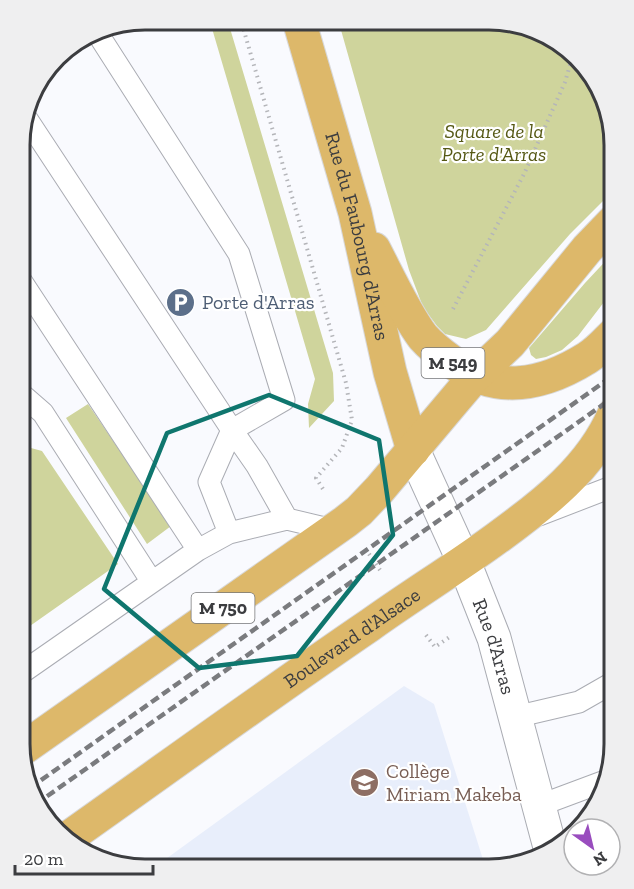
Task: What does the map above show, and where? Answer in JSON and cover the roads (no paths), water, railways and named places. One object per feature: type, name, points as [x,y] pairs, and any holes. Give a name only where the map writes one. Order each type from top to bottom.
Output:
[{"type":"main road","name":"Rue du Faubourg d'Arras","points":[[302,30],[355,213],[390,372],[412,450]]},
{"type":"main road","name":"M 549","points":[[355,213],[423,336],[459,368],[475,376],[504,384],[528,382],[560,373],[589,357],[604,343]]},
{"type":"main road","name":"M 750","points":[[30,744],[359,511],[475,376],[510,343],[604,231]]},
{"type":"main road","name":"Boulevard d'Alsace","points":[[74,834],[519,522],[578,470],[604,435]]},
{"type":"street","name":"Rue d'Arras","points":[[412,450],[464,562],[494,638],[549,842]]},
{"type":"lane","points":[[101,39],[239,254],[284,400],[232,430],[209,482],[229,533]]},
{"type":"lane","points":[[32,126],[257,466],[287,519]]},
{"type":"lane","points":[[30,294],[198,550]]},
{"type":"lane","points":[[30,402],[43,413],[152,582]]},
{"type":"lane","points":[[519,522],[604,490]]},
{"type":"lane","points":[[30,667],[198,550],[229,533],[287,519],[333,530]]},
{"type":"lane","points":[[515,717],[579,702],[604,688]]},
{"type":"lane","points":[[538,806],[597,784]]},
{"type":"railway","points":[[37,783],[604,382]]},
{"type":"railway","points":[[44,798],[604,404]]},
{"type":"place","name":"Porte d'Arras","points":[[181,302]]},
{"type":"place","name":"Collège Miriam Makeba","points":[[365,782]]},
{"type":"park label","name":"Square de la Porte d'Arras","points":[[494,142]]}]
